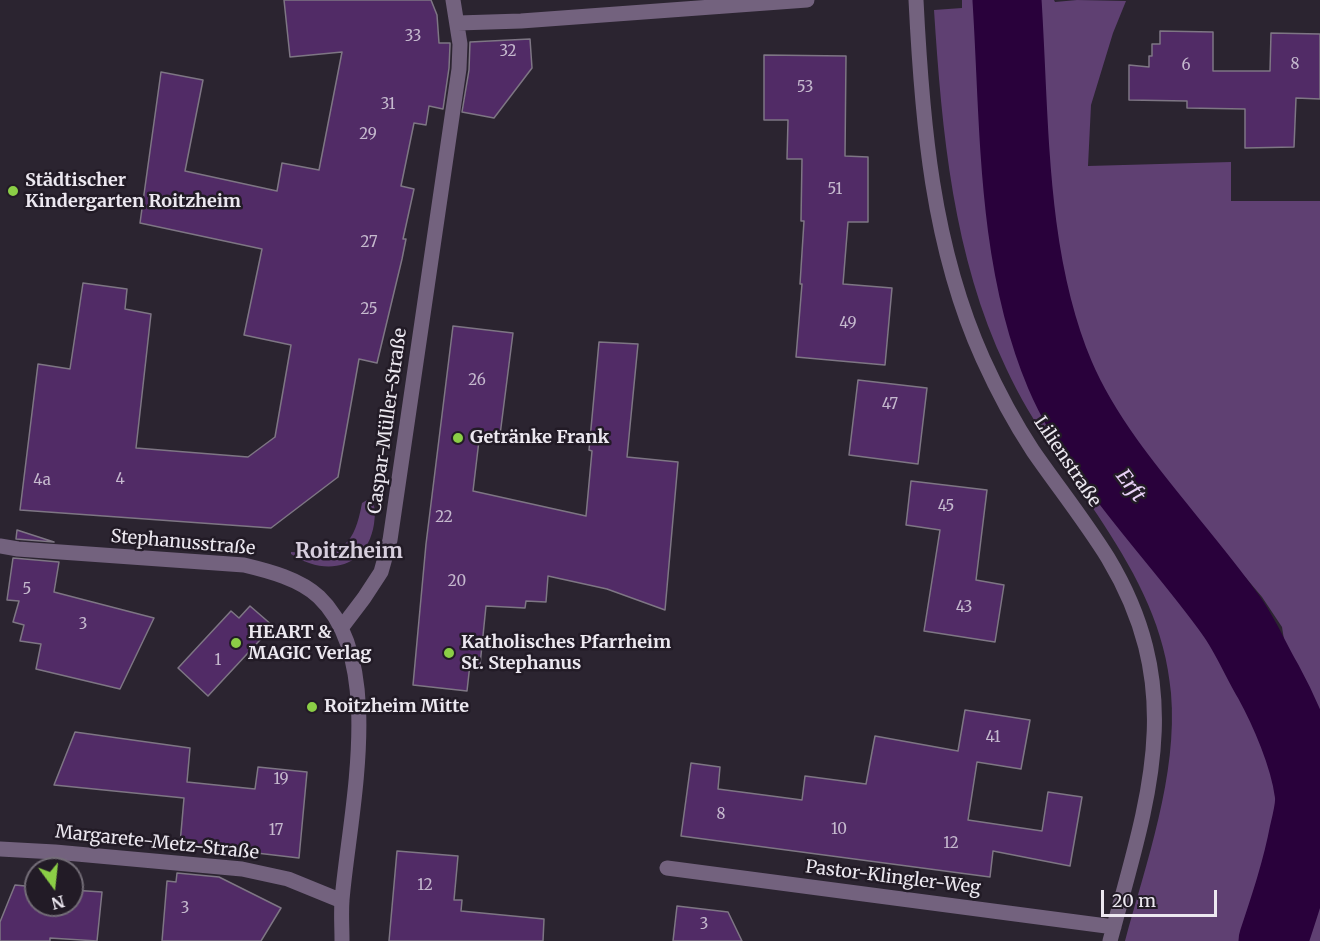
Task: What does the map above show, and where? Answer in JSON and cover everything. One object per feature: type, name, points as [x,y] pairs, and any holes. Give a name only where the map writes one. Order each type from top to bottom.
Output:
[{"type":"street","name":"Caspar-Müller-Straße","points":[[342,627],[381,572],[390,540],[459,69],[458,23],[453,0]]},
{"type":"street","points":[[458,23],[807,0]]},
{"type":"street","name":"Lilienstraße","points":[[916,0],[919,65],[930,165],[939,219],[963,310],[982,358],[1005,403],[1032,448],[1109,559],[1126,592],[1145,640],[1156,714],[1151,773],[1147,798],[1112,934]]},
{"type":"street","name":"Stephanusstraße","points":[[0,546],[244,565],[266,570],[303,585],[318,596],[342,627]]},
{"type":"street","points":[[342,627],[352,656],[359,700],[357,757],[342,901],[342,941]]},
{"type":"street","name":"Margarete-Metz-Straße","points":[[0,849],[242,869],[288,879],[342,901]]},
{"type":"street","name":"Pastor-Klingler-Weg","points":[[667,868],[1112,934]]},
{"type":"shaded area","points":[[962,0],[990,0],[992,58],[1006,236],[1013,280],[1024,325],[1037,358],[1084,449],[1122,503],[1144,529],[1192,600],[1258,712],[1293,783],[1292,808],[1280,864],[1258,941],[1125,941],[1151,850],[1165,787],[1172,724],[1171,693],[1163,647],[1148,604],[1104,524],[1027,409],[988,326],[974,282],[962,238],[946,148],[934,10],[962,8]]},
{"type":"shaded area","points":[[1020,0],[1126,1],[1113,33],[1091,105],[1088,166],[1231,162],[1231,201],[1320,201],[1320,746],[1315,716],[1289,671],[1282,627],[1246,578],[1179,515],[1147,478],[1078,381],[1061,341],[1051,305],[1044,252],[1036,178],[1031,76]]},
{"type":"shaded area","points":[[367,500],[372,501],[374,506],[374,524],[370,539],[363,551],[354,559],[343,564],[317,565],[291,554],[291,552],[332,551],[341,547],[354,532],[362,503]]},
{"type":"shaded area","points":[[1320,850],[1320,941],[1288,941]]},
{"type":"building","points":[[284,0],[431,0],[437,15],[439,43],[450,43],[443,109],[429,106],[426,125],[414,123],[401,186],[414,189],[403,239],[406,239],[402,259],[377,363],[359,359],[338,477],[271,528],[20,510],[38,364],[70,369],[83,283],[127,289],[125,309],[151,314],[136,448],[248,457],[275,437],[291,345],[244,335],[262,249],[140,223],[161,72],[203,80],[185,171],[277,191],[282,163],[319,170],[342,52],[290,57]]},
{"type":"building","points":[[1160,31],[1213,32],[1213,71],[1270,71],[1271,33],[1320,34],[1320,99],[1296,98],[1294,147],[1245,148],[1245,109],[1187,108],[1187,101],[1129,100],[1129,65],[1149,67],[1152,44],[1160,44]]},
{"type":"building","points":[[530,39],[532,68],[494,118],[462,112],[469,70],[470,42]]},
{"type":"building","points":[[764,55],[846,56],[845,156],[868,157],[868,222],[848,222],[843,284],[892,288],[885,365],[796,357],[804,221],[801,221],[802,159],[787,159],[788,120],[764,120]]},
{"type":"building","points":[[453,326],[513,333],[500,435],[480,432],[473,491],[586,516],[592,451],[589,450],[599,342],[638,344],[627,457],[678,462],[665,610],[607,589],[548,576],[546,602],[526,601],[525,608],[486,606],[480,665],[470,664],[467,691],[413,685],[426,544]]},
{"type":"building","points":[[858,380],[927,388],[918,464],[849,455]]},
{"type":"building","points":[[911,481],[987,490],[976,580],[1004,585],[995,642],[924,631],[940,530],[906,525]]},
{"type":"building","points":[[17,530],[54,542],[16,539]]},
{"type":"building","points":[[13,558],[59,562],[54,592],[154,618],[120,689],[36,669],[41,644],[20,641],[24,625],[13,622],[19,601],[7,600]]},
{"type":"building","points":[[250,606],[273,626],[208,696],[178,668],[231,611],[239,618]]},
{"type":"building","points":[[965,710],[1030,720],[1021,769],[977,762],[968,820],[1042,831],[1048,792],[1082,797],[1070,866],[993,851],[990,877],[681,836],[691,763],[720,767],[718,789],[802,800],[805,776],[866,784],[875,736],[958,751]]},
{"type":"building","points":[[75,732],[190,748],[187,782],[255,789],[258,767],[307,772],[299,858],[180,844],[184,798],[54,785]]},
{"type":"building","points":[[397,851],[458,856],[454,900],[462,900],[461,911],[544,919],[543,941],[389,941]]},
{"type":"building","points":[[177,873],[219,877],[281,908],[261,941],[162,941],[167,881],[176,882]]},
{"type":"building","points":[[15,885],[24,886],[24,917],[84,917],[84,891],[102,892],[97,941],[50,938],[50,941],[0,941],[0,922]]},
{"type":"building","points":[[677,906],[728,912],[742,941],[673,941]]},
{"type":"waterway","name":"Erft","points":[[1007,0],[1014,143],[1024,238],[1032,285],[1044,331],[1060,375],[1094,438],[1138,498],[1208,585],[1245,638],[1281,706],[1303,764],[1309,792],[1308,812],[1294,873],[1273,941]]},
{"type":"place","name":"Städtischer Kindergarten Roitzheim","points":[[13,191]]},
{"type":"place","name":"Getränke Frank","points":[[458,438]]},
{"type":"place","name":"HEART & MAGIC Verlag","points":[[236,643]]},
{"type":"place","name":"Katholisches Pfarrheim St. Stephanus","points":[[449,653]]},
{"type":"place","name":"Roitzheim Mitte","points":[[312,707]]},
{"type":"district","name":"Roitzheim","points":[[349,552]]}]
